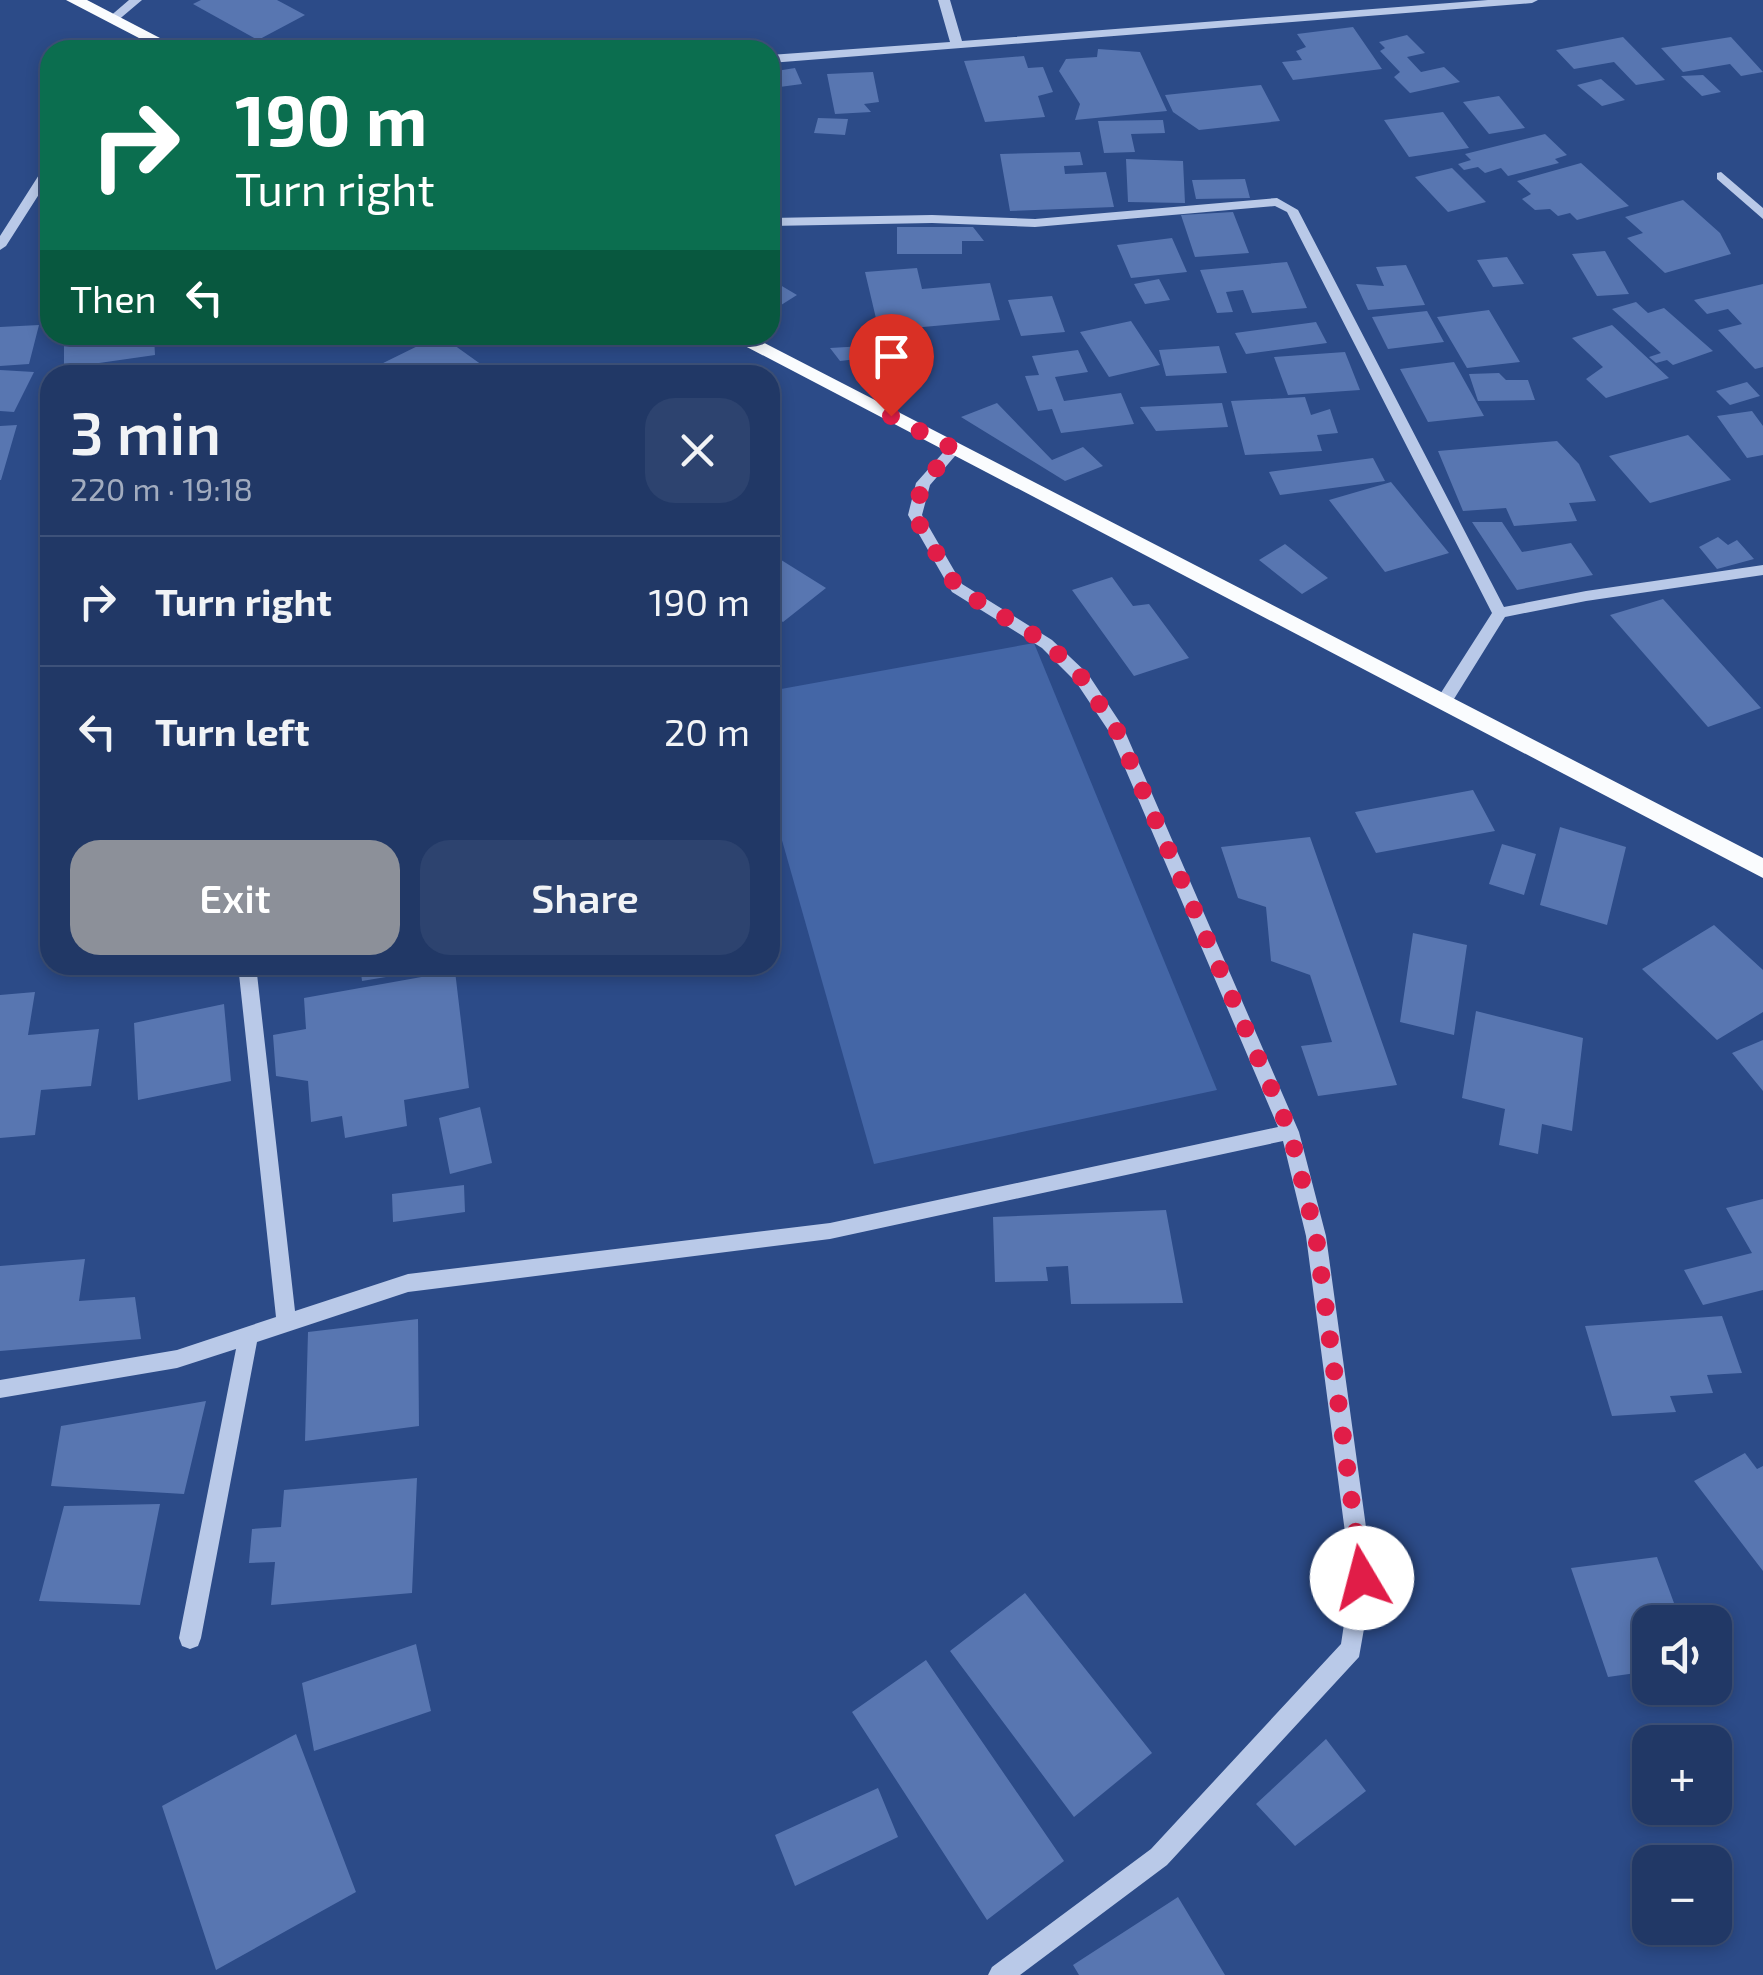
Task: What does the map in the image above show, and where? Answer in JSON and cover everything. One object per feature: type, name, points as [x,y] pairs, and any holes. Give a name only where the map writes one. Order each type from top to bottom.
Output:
[{"type":"main road","points":[[74,0],[155,40]]},
{"type":"main road","points":[[753,345],[1763,869]]},
{"type":"street","points":[[112,20],[136,0]]},
{"type":"street","points":[[944,0],[956,45]]},
{"type":"street","points":[[780,58],[1532,0]]},
{"type":"street","points":[[1721,176],[1763,215]]},
{"type":"street","points":[[0,246],[40,183]]},
{"type":"street","points":[[780,222],[932,219],[1035,223],[1277,202],[1292,210],[1500,613]]},
{"type":"street","points":[[954,449],[923,483],[914,515],[930,548],[957,588],[1048,644],[1082,678],[1117,731],[1290,1132],[1316,1236],[1362,1578],[1351,1649],[1159,1857],[1000,1975]]},
{"type":"street","points":[[1443,703],[1500,613],[1763,570]]},
{"type":"street","points":[[248,975],[286,1320]]},
{"type":"street","points":[[0,1390],[177,1358],[408,1283],[830,1231],[1290,1132]]},
{"type":"street","points":[[190,1638],[249,1333]]},
{"type":"shaded area","points":[[1034,643],[1217,1090],[874,1164],[780,833],[780,689]]},
{"type":"building","points":[[201,0],[277,0],[305,15],[258,40],[193,4]]},
{"type":"building","points":[[1353,27],[1382,69],[1293,80],[1282,62],[1302,60],[1296,51],[1306,47],[1297,34]]},
{"type":"building","points":[[1407,35],[1425,53],[1407,57],[1421,72],[1444,67],[1460,82],[1410,93],[1394,77],[1400,72],[1380,51],[1385,48],[1379,42]]},
{"type":"building","points":[[1623,37],[1665,80],[1636,85],[1614,62],[1574,69],[1556,50]]},
{"type":"building","points":[[1731,37],[1763,72],[1741,76],[1730,64],[1683,72],[1661,48]]},
{"type":"building","points":[[1098,49],[1140,52],[1167,111],[1075,120],[1080,104],[1059,71],[1066,59],[1097,57]]},
{"type":"building","points":[[1024,56],[1028,68],[1043,67],[1053,92],[1038,96],[1045,117],[985,122],[964,61]]},
{"type":"building","points":[[795,68],[802,84],[780,87],[780,70]]},
{"type":"building","points":[[873,72],[879,102],[864,104],[871,112],[835,114],[827,74]]},
{"type":"building","points":[[1703,75],[1721,92],[1702,96],[1681,76]]},
{"type":"building","points":[[1601,79],[1625,100],[1602,106],[1577,85]]},
{"type":"building","points":[[1261,85],[1280,121],[1199,130],[1173,112],[1165,95]]},
{"type":"building","points":[[1499,96],[1525,128],[1489,134],[1463,102]]},
{"type":"building","points":[[1443,112],[1469,148],[1409,157],[1384,120]]},
{"type":"building","points":[[818,118],[848,119],[845,135],[814,133]]},
{"type":"building","points":[[1163,120],[1165,133],[1131,134],[1135,152],[1104,153],[1098,121]]},
{"type":"building","points":[[1545,134],[1567,155],[1555,159],[1559,163],[1508,176],[1501,168],[1485,173],[1478,167],[1464,170],[1458,164],[1471,160],[1465,154]]},
{"type":"building","points":[[1080,152],[1083,165],[1064,166],[1065,174],[1106,172],[1114,207],[1010,211],[1000,154]]},
{"type":"building","points":[[1126,159],[1183,161],[1185,203],[1128,202]]},
{"type":"building","points":[[1581,163],[1629,206],[1577,220],[1570,213],[1558,216],[1550,209],[1535,210],[1522,199],[1531,194],[1517,181]]},
{"type":"building","points":[[1452,168],[1486,202],[1448,212],[1415,177]]},
{"type":"building","points":[[1245,179],[1250,198],[1196,199],[1192,180]]},
{"type":"building","points":[[1683,200],[1720,233],[1731,254],[1665,273],[1627,238],[1643,233],[1625,217]]},
{"type":"building","points":[[1233,212],[1249,253],[1195,257],[1181,215]]},
{"type":"building","points":[[897,227],[973,227],[984,241],[962,241],[962,254],[897,254]]},
{"type":"building","points":[[1172,238],[1187,272],[1131,278],[1117,245]]},
{"type":"building","points":[[1605,251],[1629,294],[1597,296],[1572,254]]},
{"type":"building","points":[[1507,257],[1524,284],[1493,287],[1477,260]]},
{"type":"building","points":[[1287,262],[1307,308],[1252,313],[1243,290],[1226,292],[1233,312],[1217,313],[1200,270]]},
{"type":"building","points":[[1406,265],[1425,305],[1368,310],[1356,284],[1384,286],[1376,267]]},
{"type":"building","points":[[917,268],[922,289],[990,283],[1000,320],[879,331],[865,272]]},
{"type":"building","points":[[1159,279],[1170,300],[1145,304],[1134,284]]},
{"type":"building","points":[[1763,284],[1763,367],[1755,369],[1718,330],[1742,324],[1728,309],[1707,314],[1694,300]]},
{"type":"building","points":[[780,285],[797,295],[780,306]]},
{"type":"building","points":[[1052,296],[1065,332],[1021,336],[1008,300]]},
{"type":"building","points":[[1636,302],[1648,313],[1664,308],[1713,351],[1673,365],[1667,360],[1656,363],[1649,357],[1661,353],[1612,309]]},
{"type":"building","points":[[1489,310],[1520,362],[1467,368],[1437,317]]},
{"type":"building","points":[[1427,311],[1444,342],[1388,349],[1372,317]]},
{"type":"building","points":[[1131,321],[1160,365],[1109,377],[1080,332]]},
{"type":"building","points":[[1316,322],[1327,343],[1246,354],[1235,333]]},
{"type":"building","points":[[39,325],[29,364],[0,366],[0,327]]},
{"type":"building","points":[[1612,325],[1669,378],[1606,398],[1586,379],[1603,367],[1572,338]]},
{"type":"building","points":[[64,345],[154,345],[155,355],[64,365]]},
{"type":"building","points":[[420,345],[454,345],[482,365],[379,365]]},
{"type":"building","points":[[864,346],[874,357],[840,361],[830,348]]},
{"type":"building","points":[[1219,346],[1227,373],[1166,376],[1159,350]]},
{"type":"building","points":[[1078,350],[1088,372],[1055,377],[1064,401],[1121,393],[1134,424],[1061,433],[1052,409],[1038,411],[1025,376],[1039,375],[1032,356]]},
{"type":"building","points":[[1345,352],[1360,390],[1288,395],[1274,357]]},
{"type":"building","points":[[1454,362],[1484,416],[1428,422],[1400,369]]},
{"type":"building","points":[[0,370],[34,372],[14,412],[0,411]]},
{"type":"building","points":[[1499,373],[1506,380],[1528,380],[1535,400],[1478,401],[1469,374]]},
{"type":"building","points":[[1747,382],[1760,396],[1730,405],[1716,391]]},
{"type":"building","points":[[1305,397],[1311,415],[1330,409],[1338,433],[1317,435],[1322,451],[1245,455],[1231,401]]},
{"type":"building","points":[[997,403],[1052,460],[1083,447],[1103,466],[1065,481],[961,417]]},
{"type":"building","points":[[1222,403],[1228,427],[1156,431],[1140,407]]},
{"type":"building","points":[[1752,411],[1763,426],[1763,455],[1747,458],[1717,416]]},
{"type":"building","points":[[17,425],[1,480],[0,480],[0,426]]},
{"type":"building","points":[[1688,435],[1731,480],[1650,503],[1609,456]]},
{"type":"building","points":[[1557,441],[1579,464],[1596,501],[1569,503],[1577,521],[1514,526],[1506,508],[1463,511],[1438,451]]},
{"type":"building","points":[[1373,458],[1385,481],[1280,495],[1269,472]]},
{"type":"building","points":[[1391,482],[1449,553],[1385,572],[1329,500]]},
{"type":"building","points":[[1472,522],[1502,522],[1522,552],[1571,543],[1593,575],[1517,590]]},
{"type":"building","points":[[1718,537],[1728,545],[1737,540],[1754,559],[1717,569],[1699,547]]},
{"type":"building","points":[[1285,544],[1328,578],[1302,594],[1259,560]]},
{"type":"building","points":[[780,559],[826,588],[783,622],[780,620]]},
{"type":"building","points":[[1112,577],[1133,606],[1149,604],[1189,658],[1134,676],[1072,590]]},
{"type":"building","points":[[1663,599],[1761,708],[1708,727],[1610,615]]},
{"type":"building","points":[[1473,790],[1495,831],[1376,853],[1355,812]]},
{"type":"building","points":[[1560,827],[1626,847],[1607,925],[1540,905]]},
{"type":"building","points":[[1310,837],[1397,1085],[1318,1096],[1301,1046],[1332,1042],[1310,975],[1271,961],[1266,907],[1238,898],[1221,847]]},
{"type":"building","points":[[1502,844],[1536,854],[1524,895],[1489,884]]},
{"type":"building","points":[[1714,925],[1763,970],[1763,1012],[1717,1040],[1642,969]]},
{"type":"building","points":[[1413,933],[1467,945],[1454,1035],[1400,1022]]},
{"type":"building","points":[[361,975],[398,975],[362,981]]},
{"type":"building","points":[[433,975],[455,975],[469,1088],[404,1100],[407,1126],[345,1138],[342,1116],[311,1122],[308,1081],[276,1076],[273,1035],[306,1029],[304,998]]},
{"type":"building","points":[[35,992],[28,1035],[99,1029],[91,1086],[41,1090],[35,1135],[0,1138],[0,995]]},
{"type":"building","points":[[224,1004],[231,1081],[138,1100],[134,1023]]},
{"type":"building","points":[[1476,1011],[1583,1038],[1572,1131],[1542,1124],[1538,1154],[1499,1145],[1505,1109],[1462,1098]]},
{"type":"building","points":[[1763,1040],[1763,1091],[1732,1053]]},
{"type":"building","points":[[480,1107],[492,1163],[450,1174],[439,1118]]},
{"type":"building","points":[[464,1185],[465,1212],[393,1222],[392,1194]]},
{"type":"building","points":[[1763,1199],[1763,1290],[1703,1305],[1684,1270],[1752,1253],[1726,1208]]},
{"type":"building","points":[[1166,1210],[1183,1303],[1071,1304],[1068,1266],[1046,1267],[1048,1281],[995,1282],[993,1217]]},
{"type":"building","points":[[85,1259],[79,1301],[135,1297],[141,1339],[0,1351],[0,1266]]},
{"type":"building","points":[[1722,1316],[1742,1373],[1707,1375],[1713,1393],[1670,1396],[1676,1412],[1612,1416],[1585,1326]]},
{"type":"building","points":[[418,1319],[419,1426],[305,1441],[308,1332]]},
{"type":"building","points":[[206,1401],[184,1494],[51,1486],[61,1426]]},
{"type":"building","points":[[1745,1453],[1757,1469],[1763,1466],[1763,1571],[1694,1481]]},
{"type":"building","points":[[417,1478],[412,1593],[271,1605],[275,1562],[249,1563],[252,1529],[281,1527],[284,1490]]},
{"type":"building","points":[[160,1504],[140,1605],[39,1601],[64,1506]]},
{"type":"building","points":[[1657,1557],[1675,1605],[1632,1605],[1632,1674],[1608,1677],[1571,1568]]},
{"type":"building","points":[[1025,1593],[1152,1753],[1074,1817],[950,1651]]},
{"type":"building","points":[[416,1644],[431,1711],[314,1751],[302,1683]]},
{"type":"building","points":[[926,1660],[1064,1861],[987,1920],[852,1712]]},
{"type":"building","points":[[296,1734],[356,1892],[216,1970],[162,1806]]},
{"type":"building","points":[[1326,1739],[1366,1791],[1295,1846],[1256,1804]]},
{"type":"building","points":[[878,1788],[898,1837],[795,1886],[775,1835]]},
{"type":"building","points":[[1178,1897],[1225,1975],[1079,1975],[1073,1965]]},
{"type":"route","points":[[891,416],[954,449],[923,483],[914,515],[957,588],[1048,644],[1082,678],[1117,731],[1290,1132],[1316,1236],[1362,1578]]}]
